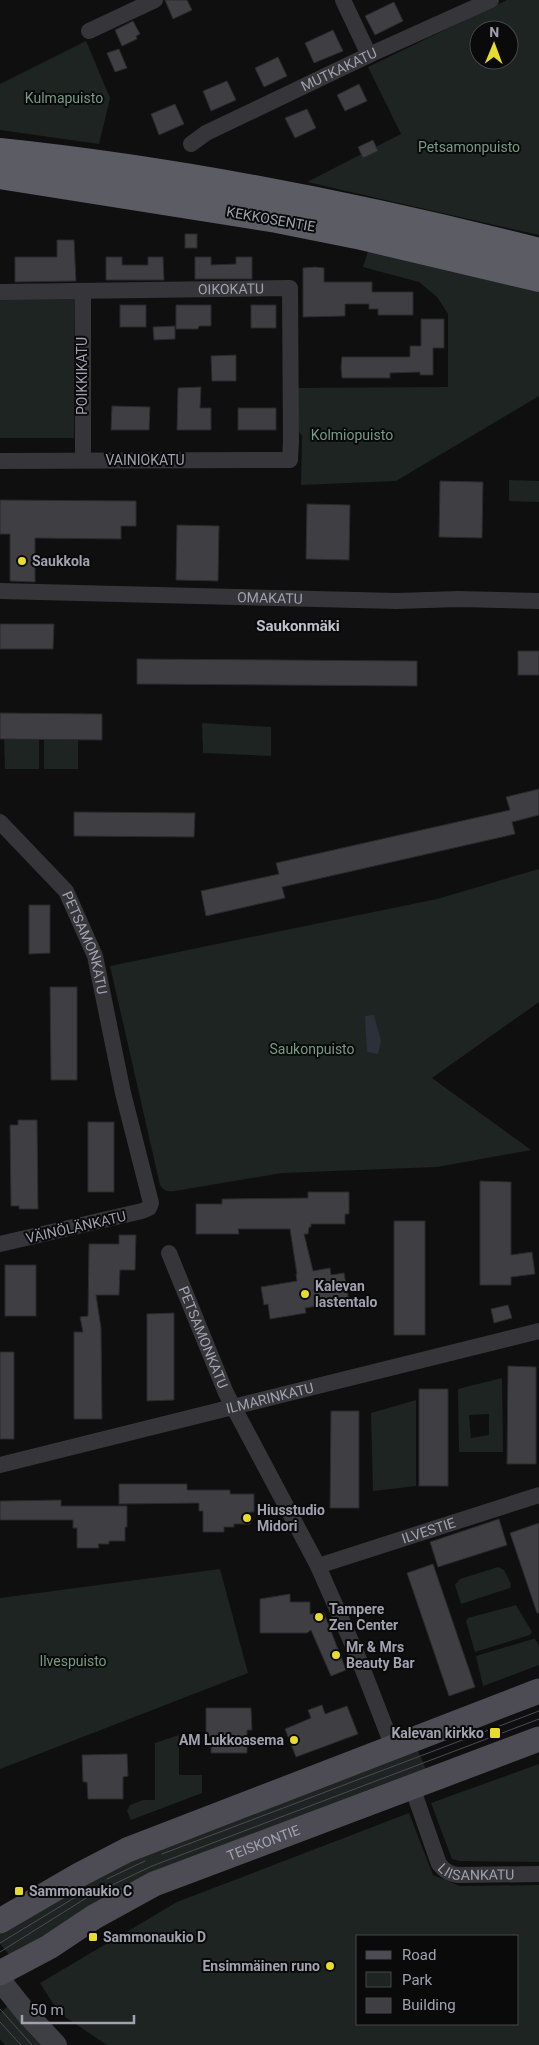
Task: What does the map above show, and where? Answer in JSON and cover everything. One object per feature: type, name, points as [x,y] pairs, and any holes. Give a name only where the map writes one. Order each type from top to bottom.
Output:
[{"type":"highway","name":"KEKKOSENTIE","points":[[0,152],[171,174],[292,197],[539,252]]},
{"type":"highway","name":"KEKKOSENTIE","points":[[0,175],[277,219],[357,235],[539,278]]},
{"type":"main road","points":[[0,1922],[79,1875],[127,1850],[539,1691]]},
{"type":"main road","name":"TEISKONTIE","points":[[0,1973],[154,1884],[539,1739]]},
{"type":"main road","points":[[0,1980],[27,2014],[56,2045]]},
{"type":"street","points":[[89,31],[155,0]]},
{"type":"street","points":[[343,0],[369,55]]},
{"type":"street","name":"MUTKAKATU","points":[[191,144],[206,133],[369,55],[491,0]]},
{"type":"street","name":"OIKOKATU","points":[[0,292],[290,288],[290,460]]},
{"type":"street","name":"POIKKIKATU","points":[[83,291],[83,460]]},
{"type":"street","name":"VAINIOKATU","points":[[0,461],[290,460]]},
{"type":"street","name":"OMAKATU","points":[[0,592],[397,601],[458,599],[539,602]]},
{"type":"street","name":"PETSAMONKATU","points":[[0,822],[66,891],[95,956],[123,1092],[150,1206]]},
{"type":"street","name":"VÄINÖLÄNKATU","points":[[0,1244],[142,1211],[150,1206]]},
{"type":"street","name":"PETSAMONKATU","points":[[169,1253],[226,1393],[318,1566],[358,1657],[393,1747]]},
{"type":"street","name":"ILMARINKATU","points":[[0,1465],[539,1331]]},
{"type":"street","name":"ILVESTIE","points":[[318,1566],[539,1495]]},
{"type":"street","name":"LIISANKATU","points":[[412,1787],[439,1864],[443,1869],[451,1874],[458,1875],[539,1874]]},
{"type":"green space","name":"Petsamonpuisto","points":[[507,0],[539,0],[539,235],[307,182],[401,134],[368,67]]},
{"type":"green space","name":"Kulmapuisto","points":[[86,41],[110,98],[99,144],[0,130],[0,84]]},
{"type":"green space","name":"Kolmiopuisto","points":[[368,251],[539,290],[539,396],[396,481],[301,485],[302,436],[298,431],[297,388],[448,387],[448,314],[437,297],[419,282],[363,267]]},
{"type":"green space","points":[[0,299],[75,299],[74,438],[0,438]]},
{"type":"green space","points":[[509,480],[539,481],[539,502],[509,501]]},
{"type":"green space","points":[[202,723],[271,727],[271,756],[203,753]]},
{"type":"green space","points":[[4,739],[39,740],[39,769],[5,769]]},
{"type":"green space","points":[[44,740],[78,740],[78,769],[44,769]]},
{"type":"green space","name":"Saukonpuisto","points":[[539,869],[539,1002],[432,1078],[531,1150],[437,1167],[282,1173],[175,1191],[166,1191],[160,1185],[110,966],[437,899]]},
{"type":"green space","points":[[502,1378],[503,1452],[459,1452],[458,1389]],"holes":[[[489,1414],[489,1435],[471,1438],[469,1415]]]},
{"type":"green space","points":[[416,1400],[416,1486],[373,1491],[371,1413]]},
{"type":"green space","points":[[498,1567],[504,1570],[511,1584],[510,1588],[461,1604],[455,1585],[460,1579]]},
{"type":"green space","name":"Ilvespuisto","points":[[220,1569],[248,1673],[0,1769],[0,1598]]},
{"type":"green space","points":[[516,1605],[532,1632],[530,1635],[475,1652],[466,1621],[468,1618]]},
{"type":"green space","points":[[533,1639],[539,1645],[539,1665],[483,1686],[476,1656]]},
{"type":"green space","points":[[179,1735],[179,1775],[202,1775],[202,1793],[131,1820],[127,1811],[130,1805],[143,1800],[155,1800],[155,1743]]},
{"type":"green space","points":[[416,1747],[427,1771],[11,1957],[0,1944],[0,1931],[94,1873]]},
{"type":"green space","points":[[539,1764],[539,1862],[459,1861],[452,1859],[431,1803]]},
{"type":"green space","points":[[409,1813],[433,1875],[460,1886],[539,1885],[539,2045],[107,2045],[59,2013],[40,1983],[177,1902]]},
{"type":"green space","points":[[9,2005],[45,2045],[5,2045],[0,2039],[0,2013]]},
{"type":"shaded area","points":[[374,1015],[381,1041],[378,1054],[367,1052],[365,1016]]},
{"type":"building","points":[[165,0],[187,0],[192,10],[173,19]]},
{"type":"building","points":[[394,2],[403,21],[375,35],[365,16]]},
{"type":"building","points":[[133,21],[140,34],[136,36],[137,39],[122,46],[115,30]]},
{"type":"building","points":[[333,30],[343,51],[314,63],[305,43]]},
{"type":"building","points":[[119,49],[127,68],[115,72],[107,53]]},
{"type":"building","points":[[278,57],[287,76],[264,87],[255,68]]},
{"type":"building","points":[[227,81],[236,100],[211,111],[203,91]]},
{"type":"building","points":[[359,84],[367,101],[345,111],[337,95]]},
{"type":"building","points":[[175,104],[184,124],[159,135],[151,114]]},
{"type":"building","points":[[307,109],[316,128],[295,138],[285,118]]},
{"type":"building","points":[[373,140],[378,151],[363,158],[358,147]]},
{"type":"building","points":[[185,234],[197,234],[197,248],[185,248]]},
{"type":"building","points":[[57,240],[74,240],[76,281],[15,282],[15,257],[57,257]]},
{"type":"building","points":[[106,257],[122,257],[122,265],[148,265],[148,257],[163,257],[164,280],[106,280]]},
{"type":"building","points":[[195,257],[211,257],[211,265],[236,264],[236,257],[252,257],[252,279],[195,279]]},
{"type":"building","points":[[303,268],[324,268],[324,282],[372,282],[372,292],[413,292],[413,315],[378,315],[378,309],[369,309],[369,304],[345,304],[345,316],[303,317]]},
{"type":"building","points":[[120,305],[146,305],[146,327],[120,327]]},
{"type":"building","points":[[176,305],[211,305],[211,326],[199,326],[198,329],[176,329]]},
{"type":"building","points":[[251,305],[276,305],[276,328],[251,328]]},
{"type":"building","points":[[421,319],[444,319],[444,348],[433,348],[433,375],[420,375],[420,372],[390,373],[390,378],[342,378],[342,357],[410,357],[410,346],[421,346]]},
{"type":"building","points":[[175,326],[175,339],[154,340],[153,327]]},
{"type":"building","points":[[236,355],[236,381],[212,381],[211,356]]},
{"type":"building","points":[[201,387],[200,408],[211,408],[211,430],[177,430],[178,388]]},
{"type":"building","points":[[112,406],[150,407],[149,430],[111,430]]},
{"type":"building","points":[[238,408],[276,408],[276,430],[238,430]]},
{"type":"building","points":[[440,481],[483,482],[482,538],[439,537]]},
{"type":"building","name":"Saukkola","points":[[0,500],[136,501],[136,526],[121,526],[121,539],[35,538],[35,582],[10,581],[10,534],[0,534]]},
{"type":"building","points":[[307,504],[350,505],[349,560],[306,559]]},
{"type":"building","points":[[177,525],[219,526],[218,581],[176,580]]},
{"type":"building","points":[[0,624],[54,624],[53,649],[0,649]]},
{"type":"building","points":[[518,651],[539,651],[539,675],[518,675]]},
{"type":"building","points":[[137,659],[417,661],[417,686],[137,684]]},
{"type":"building","points":[[0,713],[102,714],[102,740],[0,739]]},
{"type":"building","points":[[539,789],[539,815],[512,822],[515,834],[282,887],[285,898],[206,916],[201,891],[279,874],[276,863],[510,810],[506,797]]},
{"type":"building","points":[[74,812],[195,813],[194,837],[74,836]]},
{"type":"building","points":[[29,905],[50,905],[50,953],[29,954]]},
{"type":"building","points":[[50,987],[77,987],[77,1080],[51,1080]]},
{"type":"building","points":[[18,1120],[37,1120],[38,1209],[19,1209],[19,1206],[11,1206],[10,1125],[18,1125]]},
{"type":"building","points":[[88,1122],[114,1122],[114,1192],[88,1192]]},
{"type":"building","points":[[480,1181],[511,1182],[511,1255],[532,1252],[535,1274],[511,1277],[511,1285],[480,1285]]},
{"type":"building","points":[[308,1192],[349,1192],[349,1214],[345,1214],[345,1224],[311,1224],[308,1234],[304,1234],[313,1271],[330,1268],[331,1275],[344,1273],[349,1301],[305,1308],[306,1313],[270,1319],[268,1304],[264,1305],[261,1287],[297,1281],[290,1229],[238,1229],[239,1234],[196,1234],[196,1204],[222,1204],[222,1199],[308,1198]]},
{"type":"building","points":[[394,1221],[425,1221],[425,1335],[394,1335]]},
{"type":"building","points":[[119,1235],[136,1235],[135,1270],[120,1270],[119,1295],[96,1295],[101,1328],[102,1419],[74,1419],[74,1332],[83,1332],[80,1317],[88,1316],[89,1244],[119,1244]]},
{"type":"building","points":[[5,1265],[36,1265],[36,1316],[5,1316]]},
{"type":"building","points":[[508,1305],[512,1318],[494,1323],[491,1309]]},
{"type":"building","points":[[174,1313],[174,1400],[147,1401],[147,1314]]},
{"type":"building","points":[[0,1352],[14,1352],[14,1439],[0,1439]]},
{"type":"building","points":[[508,1366],[536,1367],[536,1464],[507,1464]]},
{"type":"building","points":[[419,1389],[448,1389],[448,1486],[419,1486]]},
{"type":"building","points":[[331,1411],[359,1411],[359,1508],[330,1508]]},
{"type":"building","points":[[119,1484],[187,1484],[187,1490],[230,1490],[230,1494],[254,1494],[254,1512],[250,1512],[250,1524],[234,1524],[234,1527],[224,1527],[224,1532],[203,1532],[203,1511],[199,1511],[199,1503],[119,1504]]},
{"type":"building","points":[[61,1500],[61,1506],[127,1506],[125,1541],[109,1541],[109,1544],[98,1544],[99,1548],[77,1548],[77,1528],[73,1528],[73,1520],[0,1520],[0,1501]]},
{"type":"building","points":[[499,1519],[507,1545],[438,1567],[430,1542]]},
{"type":"building","points":[[539,1523],[539,1613],[537,1613],[510,1533]]},
{"type":"building","points":[[433,1564],[475,1687],[449,1696],[407,1573]]},
{"type":"building","points":[[290,1594],[290,1602],[310,1602],[310,1614],[324,1613],[346,1670],[331,1676],[311,1630],[307,1633],[260,1633],[260,1599]]},
{"type":"building","points":[[322,1705],[325,1714],[347,1706],[358,1734],[296,1757],[285,1729],[311,1718],[308,1710]]},
{"type":"building","points":[[206,1708],[251,1708],[252,1730],[247,1730],[247,1753],[211,1753],[211,1736],[206,1736]]},
{"type":"building","points":[[127,1754],[128,1776],[123,1777],[123,1799],[88,1799],[87,1782],[83,1782],[82,1755]]},
{"type":"tram line","points":[[162,1854],[539,1711]]},
{"type":"tram line","points":[[0,1952],[91,1895],[152,1866],[539,1719]]},
{"type":"tram line","points":[[107,1879],[145,1861]]},
{"type":"tram line","points":[[0,1943],[79,1895]]},
{"type":"tram line","points":[[0,2009],[32,2045]]},
{"type":"tram line","points":[[0,2022],[21,2045]]},
{"type":"place","name":"Saukkola","points":[[22,561]]},
{"type":"place","name":"Kalevan lastentalo","points":[[305,1294]]},
{"type":"place","name":"Hiusstudio Midori","points":[[247,1518]]},
{"type":"place","name":"Tampere Zen Center","points":[[319,1617]]},
{"type":"place","name":"Mr & Mrs Beauty Bar","points":[[336,1655]]},
{"type":"place","name":"Kalevan kirkko","points":[[495,1733]]},
{"type":"place","name":"AM Lukkoasema","points":[[294,1740]]},
{"type":"place","name":"Sammonaukio C","points":[[19,1891]]},
{"type":"place","name":"Sammonaukio D","points":[[93,1937]]},
{"type":"place","name":"Ensimmäinen runo","points":[[330,1966]]},
{"type":"district","name":"Saukonmäki","points":[[298,626]]}]
